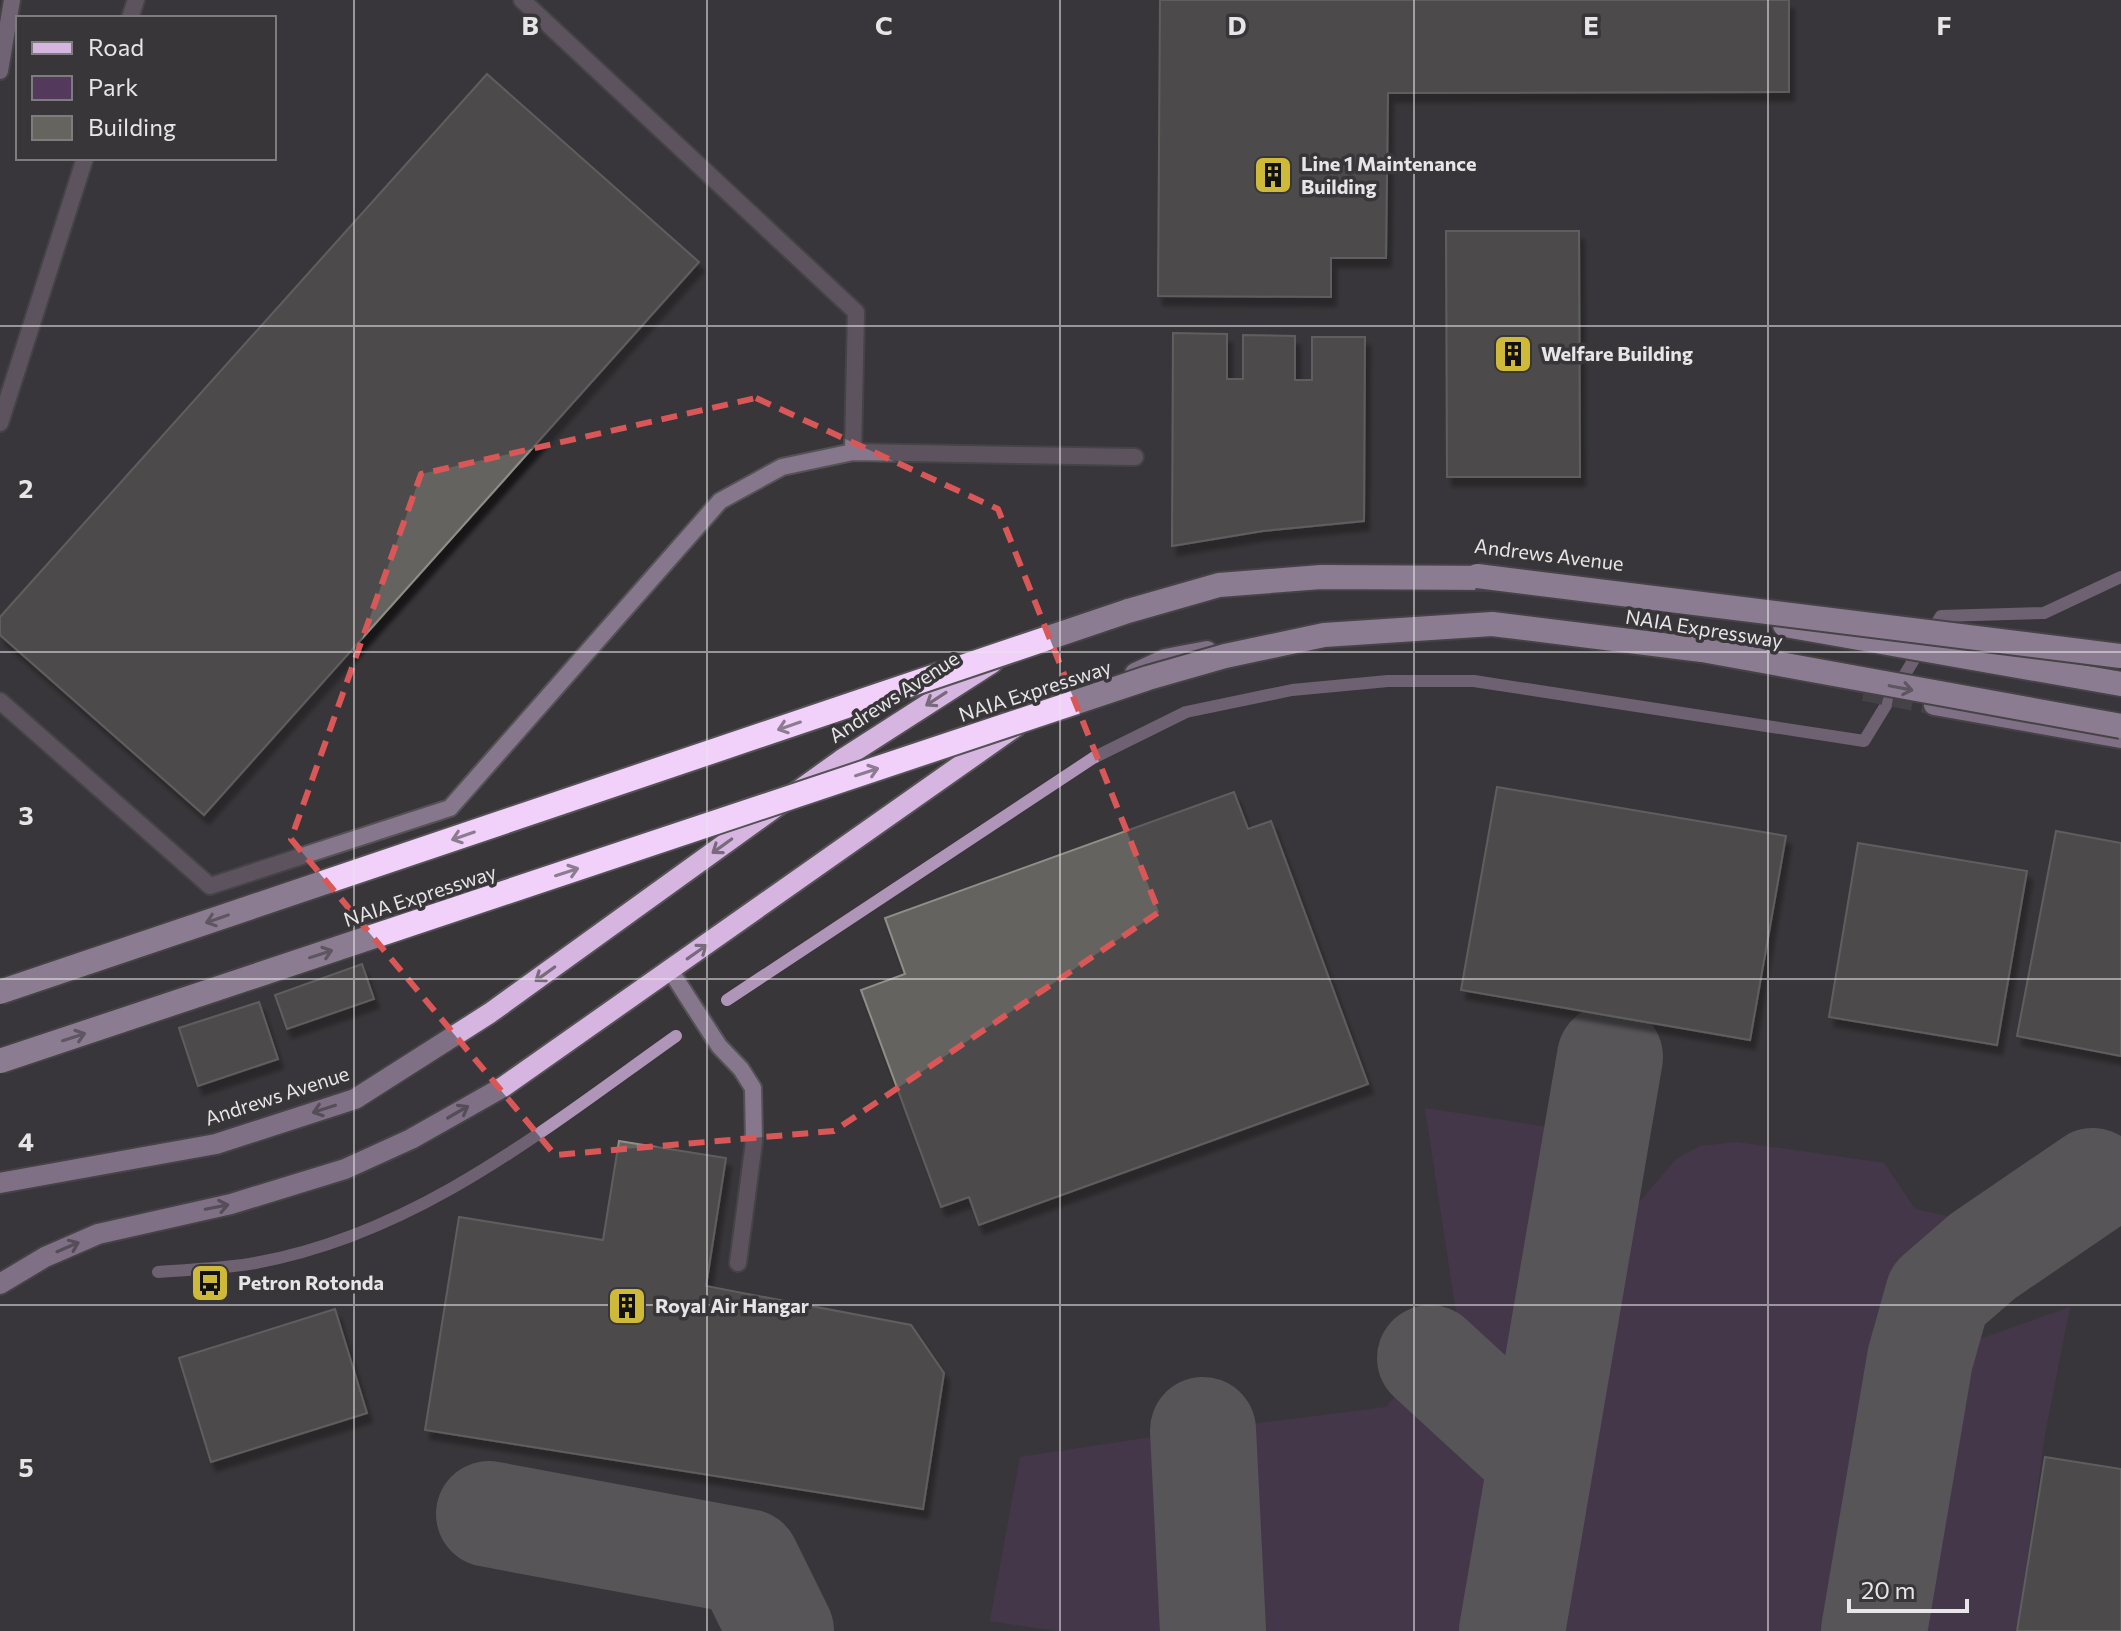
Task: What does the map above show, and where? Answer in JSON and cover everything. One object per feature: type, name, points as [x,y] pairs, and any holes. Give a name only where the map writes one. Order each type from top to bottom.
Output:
[{"type":"highway","points":[[1477,576],[2121,656]]},
{"type":"highway","name":"NAIA Expressway","points":[[0,992],[1143,607],[1219,585],[1321,577],[1477,576],[1602,593],[2121,684]]},
{"type":"highway","name":"NAIA Expressway","points":[[0,1061],[1148,678],[1225,656],[1324,635],[1492,624],[1702,650],[2121,732]]},
{"type":"main road","name":"Andrews Avenue","points":[[0,1183],[216,1144],[355,1099],[490,1013],[841,760],[973,675],[1000,658],[1135,603],[1219,579],[1301,568],[1497,569],[1906,637]]},
{"type":"main road","points":[[0,1284],[45,1257],[98,1234],[260,1196],[345,1169],[411,1139],[503,1087],[1021,723],[1165,659],[1321,627],[1490,633],[1700,658],[1864,691]]},
{"type":"main road","points":[[1953,647],[2121,676]]},
{"type":"main road","points":[[1934,705],[2121,732]]},
{"type":"street","points":[[0,71],[12,0]]},
{"type":"lane","points":[[522,0],[856,312],[853,452]]},
{"type":"lane","points":[[0,423],[84,160]]},
{"type":"lane","points":[[0,701],[210,886],[450,808],[720,501],[782,467],[853,452],[1135,457]]},
{"type":"lane","points":[[670,970],[719,1046],[741,1069],[753,1088],[754,1142],[738,1263]]},
{"type":"highlighted area","points":[[756,398],[998,509],[1159,912],[834,1131],[555,1155],[291,839],[421,474]]},
{"type":"green space","points":[[1425,1108],[1562,1129],[1522,1402],[1462,1349],[1457,1337],[1458,1325]]},
{"type":"green space","points":[[1737,1142],[1884,1163],[1915,1209],[1987,1225],[1954,1246],[1932,1266],[1900,1326],[1842,1631],[1544,1631],[1603,1245],[1676,1159],[1700,1146]]},
{"type":"green space","points":[[2070,1307],[2045,1434],[2017,1631],[1903,1631],[1947,1363],[1966,1344]]},
{"type":"green space","points":[[1407,1383],[1501,1464],[1506,1497],[1486,1631],[1243,1631],[1236,1426],[1386,1407]]},
{"type":"green space","points":[[1172,1434],[1183,1631],[1057,1631],[990,1621],[1020,1457]]},
{"type":"building","name":"Line 1 Maintenance Building","points":[[1160,0],[1789,0],[1789,92],[1388,93],[1386,258],[1331,258],[1331,297],[1158,296]]},
{"type":"building","points":[[487,74],[699,262],[204,815],[0,635],[0,617]]},
{"type":"building","name":"Welfare Building","points":[[1446,231],[1579,231],[1580,477],[1447,477]]},
{"type":"building","points":[[1173,333],[1227,334],[1227,379],[1243,379],[1243,335],[1295,336],[1295,380],[1312,380],[1312,337],[1365,337],[1364,521],[1263,531],[1172,546]]},
{"type":"building","points":[[1497,787],[1786,836],[1750,1040],[1461,990]]},
{"type":"building","points":[[1234,792],[1248,829],[1271,821],[1368,1084],[979,1225],[969,1197],[941,1207],[861,990],[905,974],[885,918]]},
{"type":"building","points":[[2056,831],[2121,843],[2121,1056],[2017,1036]]},
{"type":"building","points":[[1858,843],[2027,871],[1997,1045],[1829,1017]]},
{"type":"building","points":[[362,964],[374,999],[287,1029],[275,995]]},
{"type":"building","points":[[259,1002],[278,1059],[198,1086],[179,1028]]},
{"type":"building","name":"Royal Air Hangar","points":[[619,1141],[726,1158],[706,1286],[911,1325],[944,1373],[923,1509],[425,1430],[459,1217],[603,1240]]},
{"type":"building","points":[[335,1309],[367,1413],[211,1462],[179,1358]]},
{"type":"building","points":[[2045,1457],[2121,1469],[2121,1631],[2017,1631]]},
{"type":"waterway","points":[[1931,632],[1941,616],[2044,613],[2121,577]]},
{"type":"waterway","points":[[727,1000],[1093,758],[1186,712],[1292,690],[1388,681],[1474,681],[1864,741],[1921,648]]},
{"type":"waterway","points":[[158,1272],[255,1263],[314,1249],[371,1228],[425,1203],[478,1173],[676,1036]]},
{"type":"taxiway","points":[[1512,1631],[1610,1057]]},
{"type":"taxiway","points":[[1874,1631],[1920,1359],[1938,1295],[1983,1256],[2093,1181]]},
{"type":"taxiway","points":[[1430,1358],[1541,1460]]},
{"type":"taxiway","points":[[1203,1430],[1213,1631]]},
{"type":"taxiway","points":[[489,1514],[747,1562],[781,1631]]},
{"type":"tunnel","points":[[1864,691],[1934,705]]},
{"type":"place","name":"Line 1 Maintenance Building","points":[[1273,175]]},
{"type":"place","name":"Welfare Building","points":[[1513,354]]},
{"type":"place","name":"Petron Rotonda","points":[[210,1283]]},
{"type":"place","name":"Royal Air Hangar","points":[[627,1306]]}]
